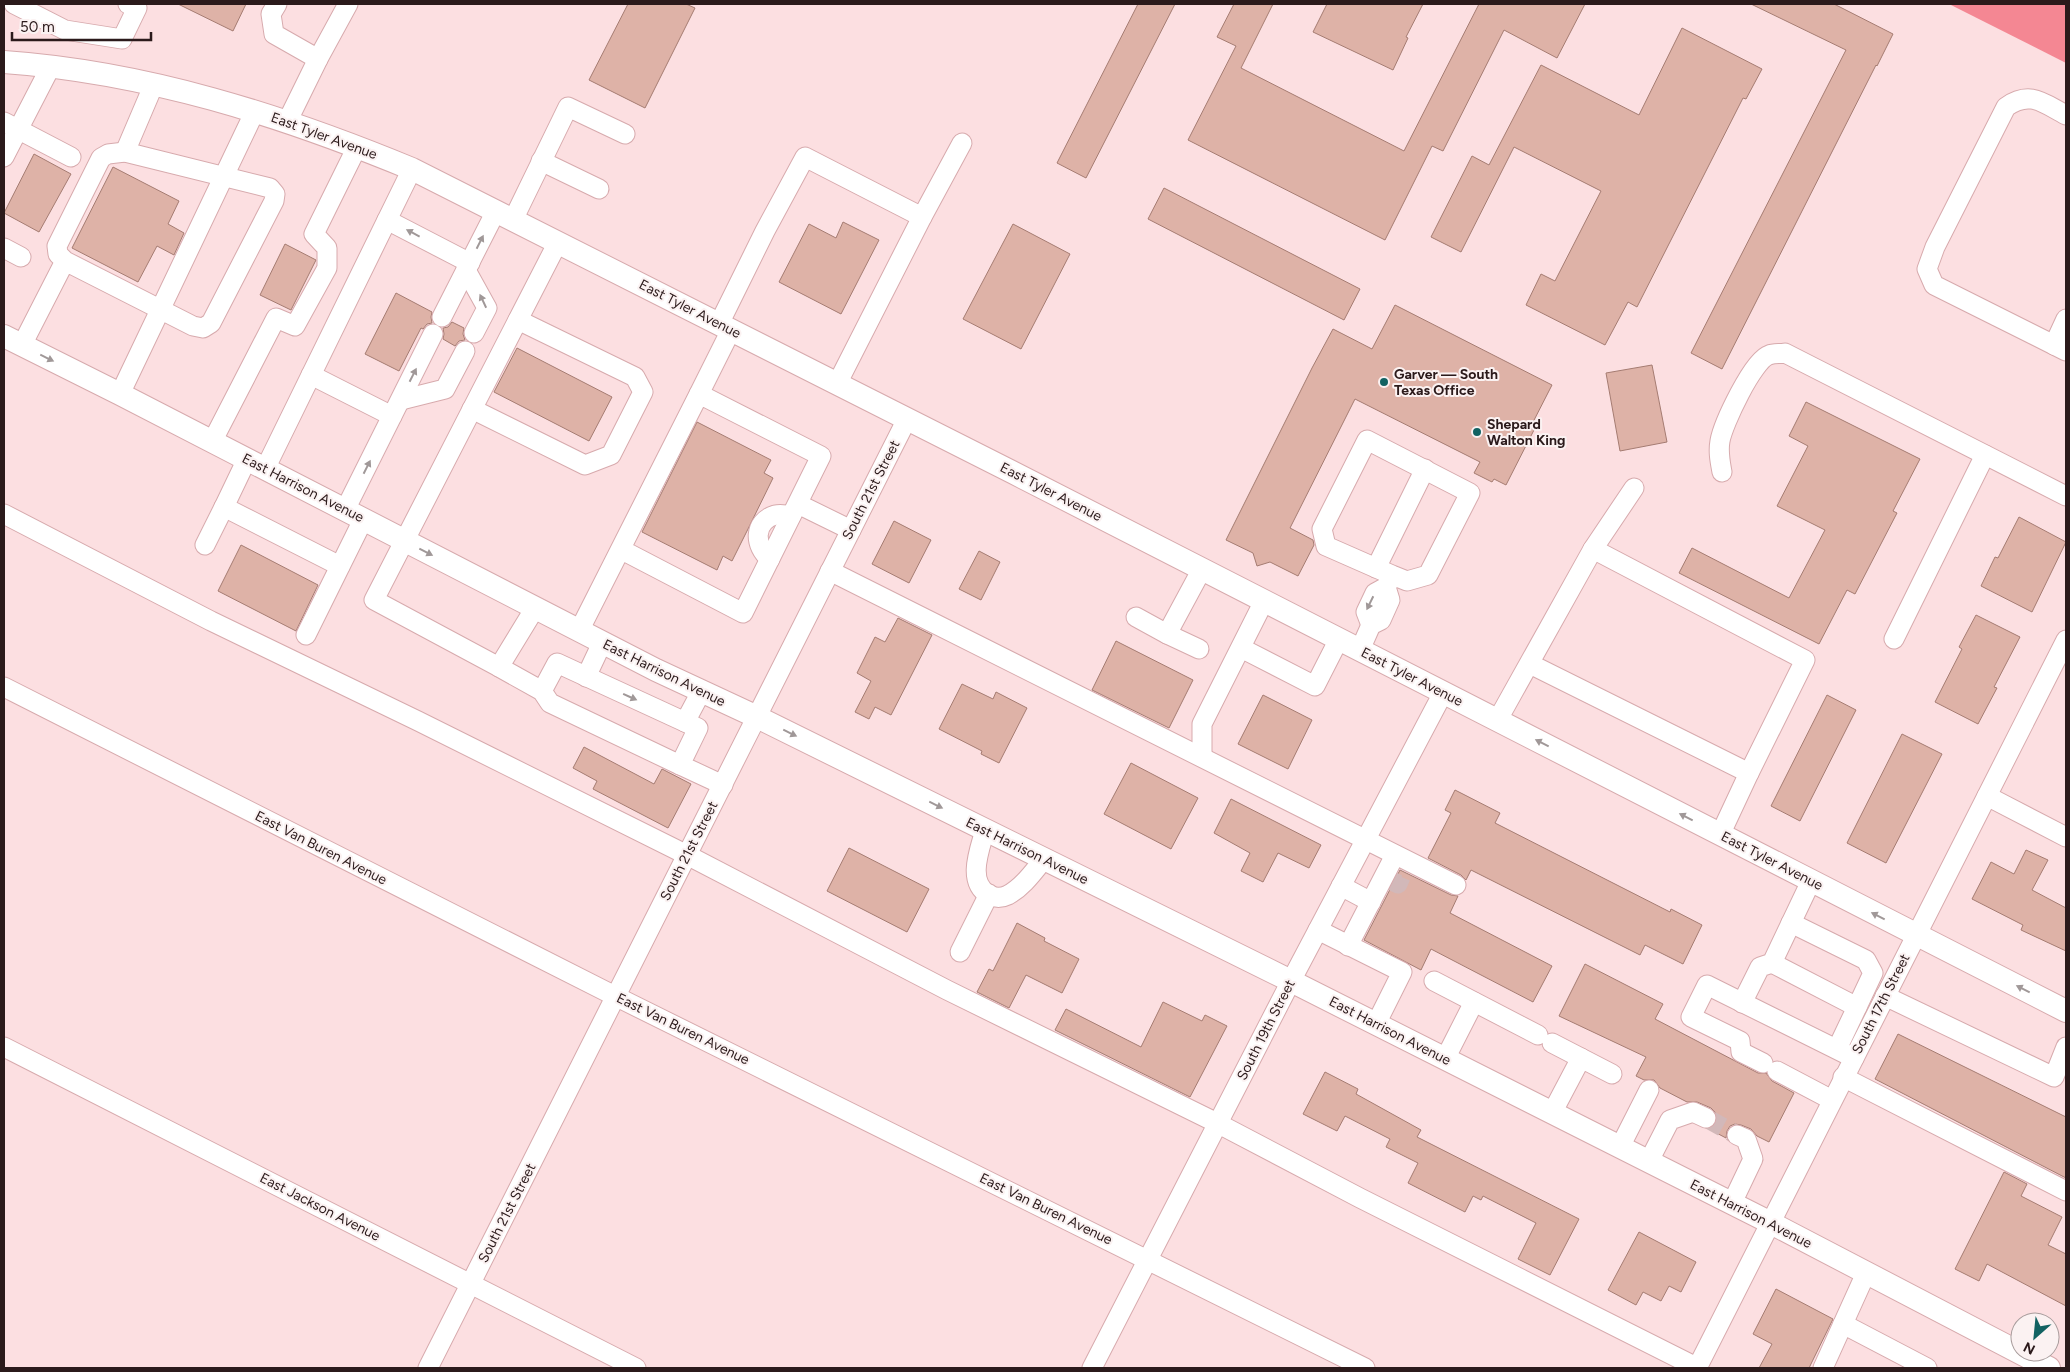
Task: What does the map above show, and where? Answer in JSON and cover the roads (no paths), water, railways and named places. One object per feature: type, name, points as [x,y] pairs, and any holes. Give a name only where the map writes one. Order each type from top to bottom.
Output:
[{"type":"main road","name":"East Tyler Avenue","points":[[4,62],[51,66],[154,84],[255,111],[357,147],[412,169],[1202,569],[2066,1011]]},
{"type":"main road","name":"East Harrison Avenue","points":[[13,341],[120,394],[602,643],[701,692],[757,717],[1291,981],[1649,1161],[2049,1368]]},
{"type":"street","points":[[14,4],[65,30],[122,39],[136,5]]},
{"type":"street","points":[[277,4],[271,14],[274,34],[318,59]]},
{"type":"street","points":[[287,122],[348,4]]},
{"type":"street","points":[[5,151],[11,126],[51,66]]},
{"type":"street","points":[[125,152],[154,84]]},
{"type":"street","points":[[2066,115],[2033,98],[2018,99],[2006,107],[1936,247],[1927,269],[1934,285],[2060,348],[2066,320]]},
{"type":"street","points":[[442,317],[468,266],[505,216],[541,161],[568,107],[625,134]]},
{"type":"street","points":[[120,394],[162,310],[255,111]]},
{"type":"street","points":[[11,126],[72,157]]},
{"type":"street","points":[[837,384],[962,143]]},
{"type":"street","points":[[212,442],[276,318],[295,326],[328,268],[327,248],[314,234],[357,147]]},
{"type":"street","points":[[125,152],[225,177],[270,188],[275,194],[274,201],[210,323],[203,328],[193,326],[65,261],[58,254],[57,246],[101,158],[108,154],[125,152]]},
{"type":"street","points":[[579,631],[622,550],[699,394],[765,231],[805,156],[922,217]]},
{"type":"street","points":[[541,161],[599,189]]},
{"type":"street","points":[[205,545],[224,507],[256,464],[311,376],[412,169]]},
{"type":"street","points":[[387,220],[468,266],[487,308],[474,333]]},
{"type":"street","points":[[558,242],[374,600],[542,691],[550,703],[723,785]]},
{"type":"street","points":[[4,248],[22,257]]},
{"type":"street","points":[[13,341],[65,261]]},
{"type":"street","points":[[472,409],[586,466],[611,455],[642,392],[634,377],[518,320]]},
{"type":"street","points":[[306,635],[340,566],[354,515],[397,408],[433,334]]},
{"type":"street","points":[[311,376],[397,408],[445,389],[465,351]]},
{"type":"street","points":[[1722,472],[1718,452],[1720,439],[1751,373],[1758,363],[1769,355],[1785,353],[2066,496]]},
{"type":"street","points":[[622,550],[743,613],[770,560],[821,456],[699,394]]},
{"type":"street","name":"South 21st Street","points":[[428,1368],[907,419]]},
{"type":"street","points":[[1367,440],[1470,493],[1428,575],[1407,581],[1384,577],[1326,546],[1322,529],[1367,440]]},
{"type":"street","points":[[1894,639],[1985,455]]},
{"type":"street","points":[[1360,650],[1371,624],[1366,612],[1384,577],[1425,469]]},
{"type":"street","points":[[1497,720],[1530,664],[1593,548],[1634,488]]},
{"type":"street","points":[[224,507],[340,566]]},
{"type":"street","points":[[794,510],[851,530]]},
{"type":"street","points":[[4,514],[211,621],[418,720],[687,855],[955,994],[1217,1123],[1360,1198],[1697,1368]]},
{"type":"street","points":[[1593,548],[1805,660],[1720,835]]},
{"type":"street","points":[[1168,634],[1202,569]]},
{"type":"street","points":[[830,571],[1366,840],[1403,862],[1456,885]]},
{"type":"street","points":[[1202,757],[1202,724],[1264,601]]},
{"type":"street","points":[[499,667],[535,608]]},
{"type":"street","points":[[1136,617],[1199,650]]},
{"type":"street","points":[[1241,648],[1315,686],[1339,639]]},
{"type":"street","points":[[586,677],[602,643]]},
{"type":"street","name":"South 17th Street","points":[[1697,1368],[1769,1222],[1986,796],[2065,646]]},
{"type":"street","points":[[542,691],[557,662],[698,728],[680,765]]},
{"type":"street","points":[[1530,664],[1749,773]]},
{"type":"street","name":"East Van Buren Avenue","points":[[4,687],[615,996],[1147,1258],[1364,1368]]},
{"type":"street","points":[[686,722],[701,692]]},
{"type":"street","name":"South 19th Street","points":[[1092,1368],[1217,1123],[1443,693]]},
{"type":"street","points":[[1986,796],[2066,837]]},
{"type":"street","points":[[985,830],[976,865],[978,881],[984,891],[995,897],[1006,896],[1017,889],[1044,859]]},
{"type":"street","points":[[1348,946],[1386,878],[1403,862]]},
{"type":"street","points":[[1742,1002],[1760,968],[1772,963],[1811,882]]},
{"type":"street","points":[[1341,886],[1371,902]]},
{"type":"street","points":[[960,952],[989,894]]},
{"type":"street","points":[[1791,923],[1866,960],[1873,972],[1837,1050]]},
{"type":"street","points":[[1318,930],[1402,972],[1376,1024]]},
{"type":"street","points":[[1772,963],[1857,1007]]},
{"type":"street","points":[[1434,981],[1612,1074]]},
{"type":"street","points":[[1832,1100],[1741,1052],[1740,1041],[1691,1017],[1707,985],[1854,1058]]},
{"type":"street","points":[[1885,996],[2060,1080],[2066,1047]]},
{"type":"street","points":[[1445,1059],[1474,1002]]},
{"type":"street","name":"East Jackson Avenue","points":[[4,1047],[636,1368]]},
{"type":"street","points":[[1552,1113],[1581,1058]]},
{"type":"street","points":[[1843,1077],[2066,1191]]},
{"type":"street","points":[[1620,1147],[1649,1090]]},
{"type":"street","points":[[1649,1161],[1670,1120],[1693,1112],[1706,1118]]},
{"type":"street","points":[[1732,1203],[1753,1159],[1746,1139],[1737,1135]]},
{"type":"street","points":[[1824,1368],[1866,1273]]},
{"type":"street","points":[[1843,1324],[1927,1368]]},
{"type":"tunnel","points":[[1388,879],[1398,884],[1404,870]]},
{"type":"tunnel","points":[[1706,1118],[1737,1135]]},
{"type":"place","name":"Garver — South Texas Office","points":[[1384,382]]},
{"type":"place","name":"Shepard Walton King","points":[[1477,432]]}]
